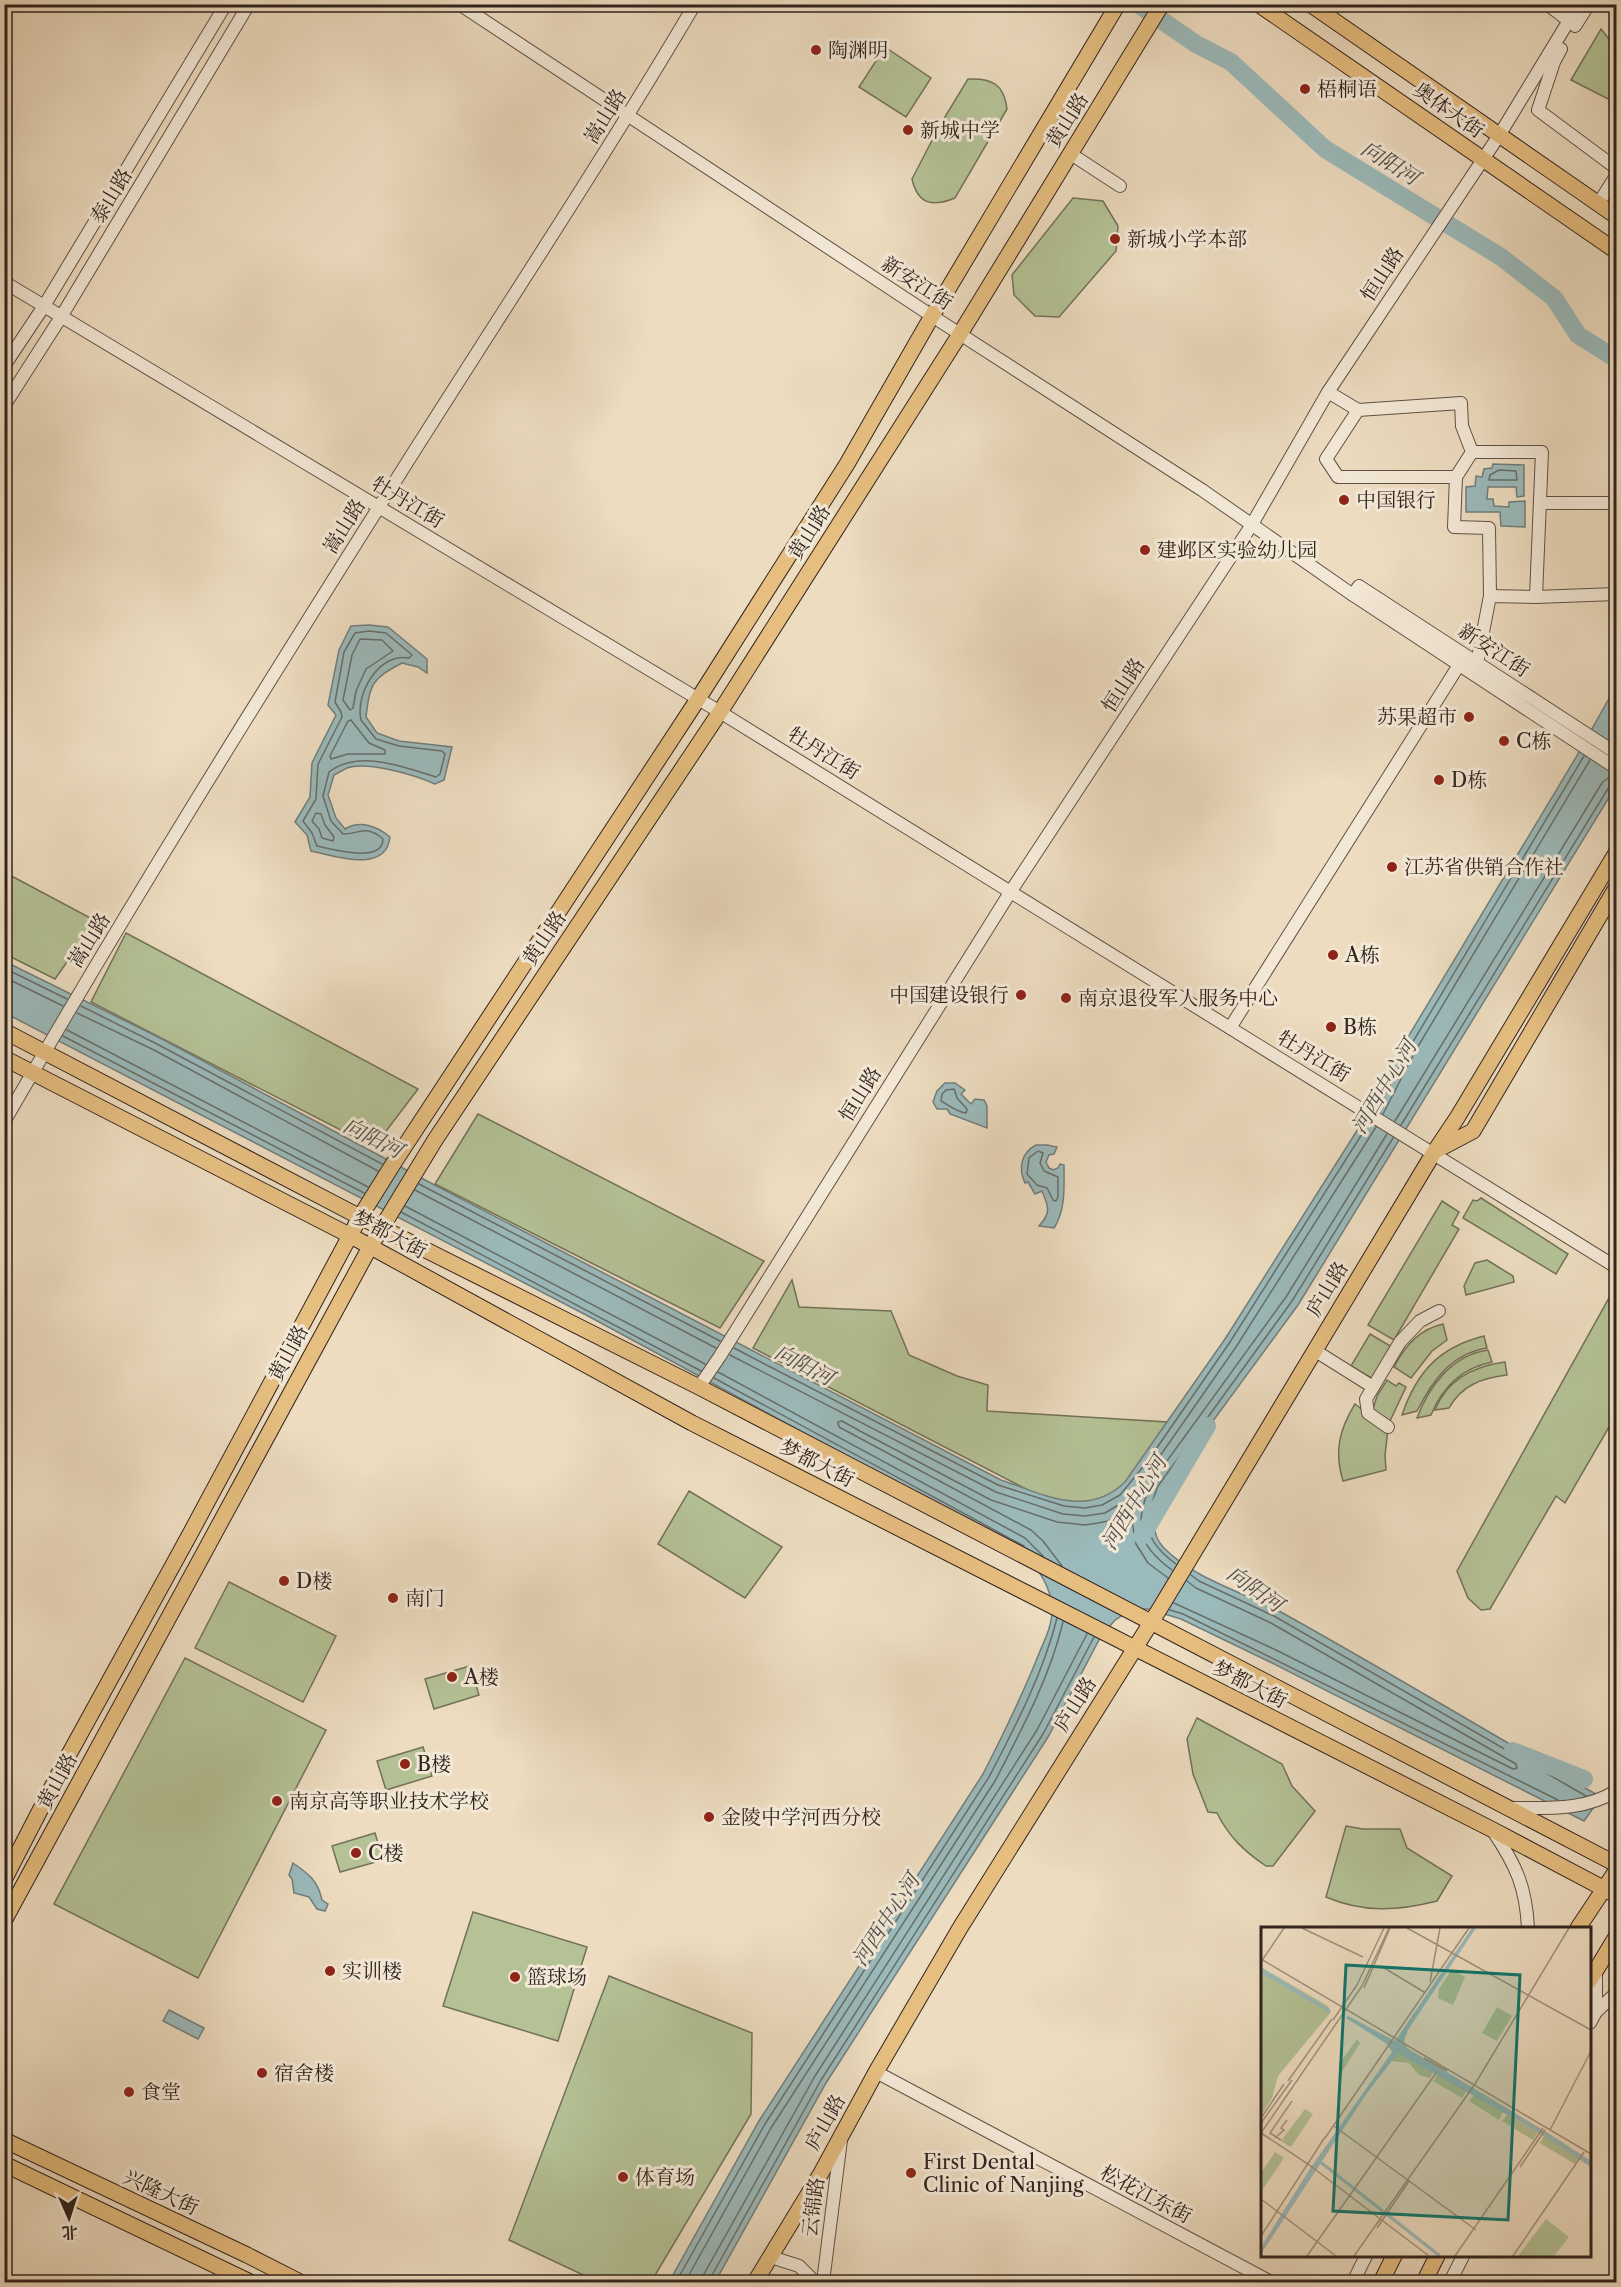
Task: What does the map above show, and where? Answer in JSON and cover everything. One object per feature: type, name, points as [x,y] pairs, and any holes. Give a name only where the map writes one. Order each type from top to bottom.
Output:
[{"type":"main road","name":"黄山路","points":[[4,1880],[67,1758],[360,1217],[698,699],[847,464],[932,316],[1118,4]]},
{"type":"main road","name":"黄山路","points":[[4,1921],[370,1246],[416,1171],[720,712],[960,334],[1162,4]]},
{"type":"main road","name":"奥体大街","points":[[1258,4],[1617,251]]},
{"type":"main road","name":"奥体大街","points":[[1310,4],[1617,216]]},
{"type":"main road","name":"庐山路","points":[[755,2283],[960,1928],[1128,1645],[1145,1619],[1162,1605],[1314,1350],[1617,853]]},
{"type":"main road","points":[[1434,1153],[1473,1131],[1617,888]]},
{"type":"main road","name":"梦都大街","points":[[4,1031],[360,1217],[699,1387],[1617,1864]]},
{"type":"main road","name":"梦都大街","points":[[4,1058],[370,1246],[692,1422],[1493,1830],[1610,1892]]},
{"type":"main road","points":[[1580,1927],[1610,1892],[1617,1871]]},
{"type":"main road","points":[[1593,1975],[1617,1937]]},
{"type":"main road","name":"兴隆大街","points":[[4,2140],[247,2255],[300,2283]]},
{"type":"main road","points":[[4,2164],[239,2280]]},
{"type":"main road","points":[[1381,2283],[1394,2257]]},
{"type":"main road","points":[[1424,2283],[1437,2257]]},
{"type":"street","name":"泰山路","points":[[4,366],[44,306],[226,4]]},
{"type":"street","name":"泰山路","points":[[4,406],[61,317],[249,4]]},
{"type":"street","name":"新安江街","points":[[459,4],[932,316],[1202,490],[1353,596],[1459,665],[1572,732],[1617,753]]},
{"type":"street","name":"嵩山路","points":[[4,1122],[63,1019],[379,507],[629,116],[695,4]]},
{"type":"street","points":[[1547,4],[1574,13]]},
{"type":"street","points":[[1563,4],[1574,13]]},
{"type":"street","points":[[1589,4],[1554,62],[1538,110],[1617,168]]},
{"type":"street","name":"恒山路","points":[[699,1387],[1011,891],[1251,526],[1328,392],[1500,135],[1574,13]]},
{"type":"street","points":[[1071,154],[1120,186]]},
{"type":"street","points":[[1598,204],[1617,176]]},
{"type":"street","name":"牡丹江街","points":[[4,282],[720,712],[1617,1267]]},
{"type":"street","points":[[1328,392],[1358,410],[1461,403],[1462,426],[1472,452]]},
{"type":"street","points":[[1358,410],[1326,459],[1338,477],[1456,477]]},
{"type":"street","points":[[1472,452],[1456,477],[1454,527],[1489,528],[1490,596],[1477,663]]},
{"type":"street","points":[[1472,452],[1542,452],[1536,597]]},
{"type":"street","points":[[1539,503],[1617,503]]},
{"type":"street","name":"新安江街","points":[[1353,596],[1359,586],[1477,663],[1617,768]]},
{"type":"street","points":[[1490,596],[1617,594]]},
{"type":"street","points":[[1230,1028],[1459,665]]},
{"type":"street","points":[[1388,1426],[1368,1413],[1366,1399],[1400,1342],[1419,1321],[1439,1311]]},
{"type":"street","points":[[1314,1350],[1373,1387]]},
{"type":"street","points":[[1509,1808],[1569,1808],[1601,1800],[1617,1791]]},
{"type":"street","points":[[1493,1830],[1512,1860],[1524,1890],[1528,1927]]},
{"type":"street","points":[[1593,1975],[1593,2017]]},
{"type":"street","points":[[1593,2017],[1617,1994]]},
{"type":"street","name":"松花江东街","points":[[876,2072],[1271,2283]]},
{"type":"street","name":"云锦路","points":[[823,2283],[841,2136]]},
{"type":"street","points":[[771,2257],[799,2266],[815,2283]]},
{"type":"street","points":[[1350,2282],[1365,2257]]},
{"type":"street","points":[[1450,2283],[1463,2257]]},
{"type":"green space","points":[[1601,29],[1616,48],[1616,103],[1571,80]]},
{"type":"green space","points":[[885,47],[931,78],[906,117],[859,87]]},
{"type":"green space","points":[[968,79],[990,81],[995,84],[1003,94],[1007,109],[955,198],[933,203],[927,202],[918,194],[912,179],[940,125]]},
{"type":"green space","points":[[1073,198],[1103,201],[1118,226],[1116,251],[1059,317],[1035,316],[1014,295],[1012,275]]},
{"type":"green space","points":[[4,872],[96,921],[55,979],[5,954]]},
{"type":"green space","points":[[126,933],[418,1089],[374,1147],[91,1002]]},
{"type":"green space","points":[[478,1114],[764,1261],[720,1328],[435,1184]]},
{"type":"green space","points":[[1481,1198],[1568,1254],[1556,1274],[1463,1218],[1473,1200],[1477,1201]]},
{"type":"green space","points":[[1442,1201],[1459,1212],[1452,1225],[1459,1229],[1394,1340],[1368,1325]]},
{"type":"green space","points":[[1487,1260],[1513,1276],[1514,1282],[1466,1295],[1464,1286],[1475,1263]]},
{"type":"green space","points":[[792,1280],[799,1307],[891,1311],[909,1355],[957,1376],[988,1385],[987,1411],[1167,1422],[1124,1513],[1092,1523],[753,1348]]},
{"type":"green space","points":[[1609,1298],[1616,1304],[1616,1415],[1565,1503],[1556,1496],[1490,1609],[1481,1610],[1468,1598],[1457,1571]]},
{"type":"green space","points":[[1443,1324],[1447,1340],[1432,1351],[1411,1378],[1394,1367],[1414,1340],[1427,1330]]},
{"type":"green space","points":[[1370,1334],[1392,1347],[1373,1379],[1351,1366]]},
{"type":"green space","points":[[1484,1336],[1487,1348],[1474,1351],[1453,1362],[1437,1379],[1417,1411],[1402,1415],[1415,1386],[1432,1363],[1455,1347]]},
{"type":"green space","points":[[1488,1350],[1492,1362],[1462,1374],[1447,1388],[1431,1415],[1417,1418],[1435,1384],[1453,1365],[1463,1358]]},
{"type":"green space","points":[[1505,1362],[1507,1375],[1489,1378],[1474,1384],[1466,1388],[1449,1408],[1435,1410],[1447,1390],[1463,1376],[1483,1367]]},
{"type":"green space","points":[[1387,1380],[1396,1386],[1399,1383],[1406,1387],[1389,1423],[1373,1409],[1377,1396]]},
{"type":"green space","points":[[1355,1404],[1388,1429],[1386,1470],[1343,1481],[1339,1460],[1340,1441],[1345,1423]]},
{"type":"green space","points":[[689,1491],[782,1547],[745,1598],[658,1544]]},
{"type":"green space","points":[[229,1582],[336,1636],[303,1702],[195,1648]]},
{"type":"green space","points":[[185,1658],[326,1730],[198,1978],[54,1904]]},
{"type":"green space","points":[[470,1666],[479,1695],[434,1709],[425,1679]]},
{"type":"green space","points":[[1197,1718],[1282,1764],[1292,1786],[1315,1811],[1273,1866],[1266,1866],[1251,1855],[1232,1836],[1217,1813],[1208,1812],[1193,1774],[1187,1739]]},
{"type":"green space","points":[[423,1747],[432,1776],[386,1790],[377,1761]]},
{"type":"green space","points":[[1346,1826],[1363,1829],[1400,1829],[1407,1848],[1452,1876],[1437,1901],[1408,1907],[1381,1909],[1353,1906],[1326,1897]]},
{"type":"green space","points":[[375,1833],[383,1860],[340,1872],[332,1846]]},
{"type":"green space","name":"篮球场","points":[[473,1912],[587,1947],[558,2041],[443,2006]]},
{"type":"green space","name":"体育场","points":[[609,1976],[752,2033],[751,2114],[651,2282],[598,2282],[509,2240]]},
{"type":"water","points":[[1493,464],[1524,465],[1524,496],[1517,497],[1516,487],[1488,487],[1487,499],[1493,499],[1494,506],[1509,507],[1509,502],[1525,501],[1525,527],[1501,526],[1500,512],[1466,512],[1466,487],[1475,486],[1476,476],[1482,477],[1484,469],[1492,468]]},
{"type":"water","points":[[351,626],[388,627],[427,659],[427,673],[418,667],[402,663],[384,673],[371,689],[366,717],[377,733],[399,741],[452,747],[444,780],[435,784],[404,773],[367,766],[347,768],[334,775],[328,795],[336,818],[345,829],[351,826],[368,825],[390,837],[386,848],[379,856],[358,860],[311,851],[307,835],[295,822],[310,797],[312,763],[336,715],[328,705],[339,650]]},
{"type":"water","points":[[1616,686],[1616,786],[1298,1305],[1163,1489],[1154,1519],[1156,1534],[1164,1548],[1189,1568],[1218,1584],[1279,1611],[1601,1797],[1584,1821],[1181,1619],[1148,1609],[1132,1609],[1115,1620],[1100,1638],[1048,1737],[826,2083],[715,2282],[669,2282],[759,2121],[983,1774],[1030,1676],[1049,1628],[1052,1608],[1045,1583],[1031,1561],[1019,1549],[588,1316],[5,1013],[4,961],[160,1038],[427,1181],[1001,1480],[1064,1500],[1096,1499],[1110,1493],[1125,1482],[1225,1339],[1365,1118],[1405,1042],[1575,759]]},
{"type":"water","points":[[945,1083],[955,1083],[965,1090],[961,1094],[971,1104],[975,1099],[984,1100],[987,1106],[987,1128],[950,1114],[947,1109],[937,1109],[933,1102],[937,1091]]},
{"type":"water","points":[[1036,1145],[1057,1147],[1046,1162],[1049,1168],[1053,1170],[1060,1164],[1064,1165],[1061,1213],[1054,1228],[1039,1226],[1048,1210],[1046,1201],[1042,1191],[1035,1194],[1028,1182],[1025,1183],[1023,1177],[1022,1161],[1027,1152]]},
{"type":"water","points":[[293,1863],[315,1883],[322,1900],[328,1904],[325,1911],[317,1909],[309,1897],[294,1893],[292,1879],[289,1875]]},
{"type":"water","points":[[169,2010],[204,2028],[198,2039],[163,2021]]},
{"type":"waterway","name":"向阳河","points":[[1138,4],[1196,44],[1231,62],[1325,149],[1501,257],[1554,298],[1578,335],[1616,359]]},
{"type":"waterway","name":"河西中心河","points":[[1142,1536],[1207,1426]]},
{"type":"waterway","name":"向阳河","points":[[1513,1751],[1584,1779]]},
{"type":"place","name":"陶渊明","points":[[816,50]]},
{"type":"place","name":"梧桐语","points":[[1305,89]]},
{"type":"place","name":"新城中学","points":[[908,130]]},
{"type":"place","name":"新城小学本部","points":[[1115,239]]},
{"type":"place","name":"中国银行","points":[[1344,500]]},
{"type":"place","name":"建邺区实验幼儿园","points":[[1145,550]]},
{"type":"place","name":"苏果超市","points":[[1469,717]]},
{"type":"place","name":"C栋","points":[[1504,741]]},
{"type":"place","name":"D栋","points":[[1439,780]]},
{"type":"place","name":"江苏省供销合作社","points":[[1392,867]]},
{"type":"place","name":"A栋","points":[[1333,955]]},
{"type":"place","name":"中国建设银行","points":[[1021,995]]},
{"type":"place","name":"南京退役军人服务中心","points":[[1066,998]]},
{"type":"place","name":"B栋","points":[[1331,1027]]},
{"type":"place","name":"D楼","points":[[284,1581]]},
{"type":"place","name":"南门","points":[[393,1598]]},
{"type":"place","name":"A楼","points":[[452,1677]]},
{"type":"place","name":"B楼","points":[[405,1764]]},
{"type":"place","name":"南京高等职业技术学校","points":[[277,1801]]},
{"type":"place","name":"金陵中学河西分校","points":[[709,1817]]},
{"type":"place","name":"C楼","points":[[356,1853]]},
{"type":"place","name":"实训楼","points":[[330,1971]]},
{"type":"place","name":"篮球场","points":[[515,1977]]},
{"type":"place","name":"宿舍楼","points":[[262,2073]]},
{"type":"place","name":"食堂","points":[[129,2092]]},
{"type":"place","name":"First Dental Clinic of Nanjing","points":[[911,2173]]},
{"type":"place","name":"体育场","points":[[623,2177]]}]
